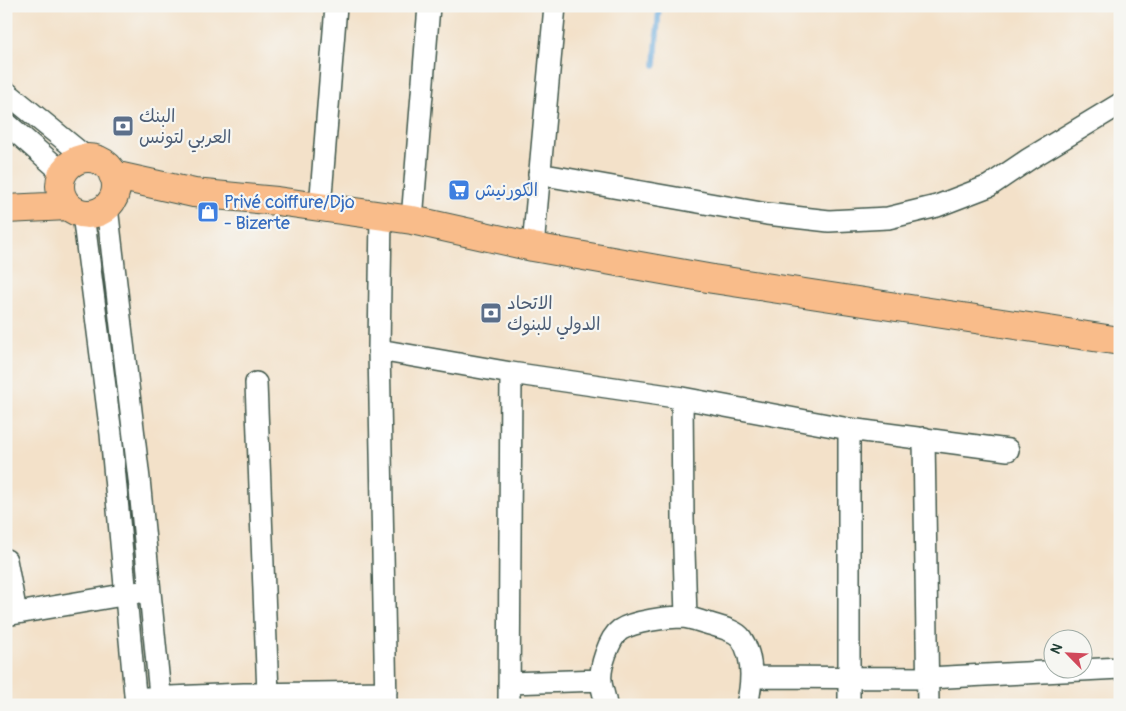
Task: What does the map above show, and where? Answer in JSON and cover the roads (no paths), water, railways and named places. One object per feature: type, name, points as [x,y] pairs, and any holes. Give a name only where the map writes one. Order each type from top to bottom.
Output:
[{"type":"main road","points":[[86,194],[103,163],[88,158]]},
{"type":"main road","points":[[6,201],[86,194],[194,192],[257,198],[412,220],[533,247],[714,279],[1120,341]]},
{"type":"main road","points":[[6,208],[86,194]]},
{"type":"street","points":[[320,208],[336,6]]},
{"type":"street","points":[[412,220],[429,6]]},
{"type":"street","points":[[533,247],[555,6]]},
{"type":"street","points":[[6,92],[88,158]]},
{"type":"street","points":[[539,174],[785,216],[829,221],[888,218],[938,206],[988,186],[1028,159],[1120,104]]},
{"type":"street","points":[[6,122],[86,194],[150,591],[161,701]]},
{"type":"street","points":[[86,194],[111,434],[135,702],[244,699],[268,694],[386,698],[379,350],[381,216]]},
{"type":"street","points":[[379,350],[511,373],[682,398],[849,429],[1008,450]]},
{"type":"street","points":[[509,705],[511,373]]},
{"type":"street","points":[[256,383],[268,694]]},
{"type":"street","points":[[682,398],[682,517],[686,617]]},
{"type":"street","points":[[849,429],[849,705]]},
{"type":"street","points":[[924,438],[928,705]]},
{"type":"street","points":[[6,560],[11,614],[150,591]]},
{"type":"street","points":[[606,705],[601,680],[606,651],[620,630],[656,620],[686,617],[729,630],[740,636],[745,647],[751,677],[747,705]]},
{"type":"street","points":[[751,677],[928,678],[1120,668]]},
{"type":"street","points":[[508,683],[601,680]]},
{"type":"waterway","points":[[655,65],[659,6]]},
{"type":"place","name":"البنك العربي لتونس","points":[[123,126]]},
{"type":"place","name":"الكورنيش","points":[[459,190]]},
{"type":"place","name":"Privé coiffure/Djo - Bizerte","points":[[208,212]]},
{"type":"place","name":"الاتحاد الدولي للبنوك","points":[[491,313]]}]
